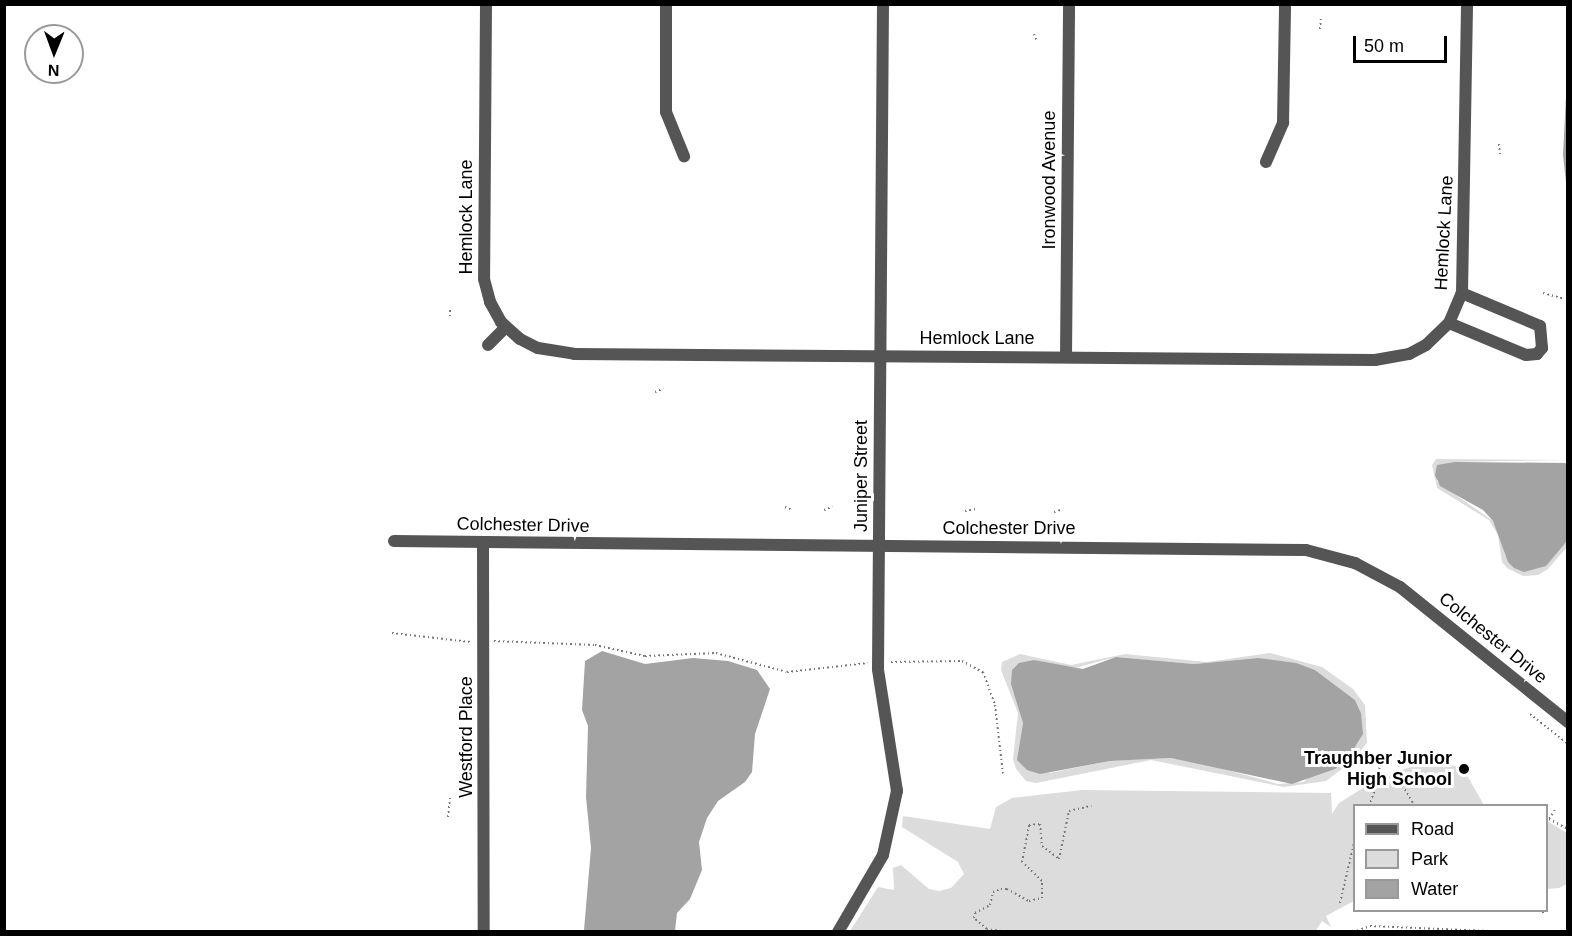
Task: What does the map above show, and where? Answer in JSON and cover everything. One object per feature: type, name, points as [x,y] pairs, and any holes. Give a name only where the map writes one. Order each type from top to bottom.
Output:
[{"type":"street","name":"Hemlock Lane","points":[[486,4],[484,279],[490,302],[506,327],[531,345],[565,353],[1384,359],[1409,354],[1426,345],[1449,323],[1462,293],[1467,4]]},
{"type":"street","points":[[666,4],[666,112],[684,156]]},
{"type":"street","name":"Juniper Street","points":[[838,932],[883,855],[897,791],[878,669],[883,4]]},
{"type":"street","name":"Ironwood Avenue","points":[[1066,356],[1069,4]]},
{"type":"street","points":[[1266,162],[1283,123],[1285,4]]},
{"type":"street","points":[[1449,323],[1526,355],[1537,354],[1542,348],[1540,326],[1462,293]]},
{"type":"street","points":[[488,345],[506,327]]},
{"type":"street","name":"Colchester Drive","points":[[394,541],[1274,548],[1334,556],[1368,569],[1400,587],[1568,722]]},
{"type":"street","name":"Westford Place","points":[[483,542],[484,932]]},
{"type":"path","points":[[1320,29],[1321,17]]},
{"type":"path","points":[[1034,34],[1037,41]]},
{"type":"path","points":[[1499,144],[1500,156]]},
{"type":"path","points":[[1543,293],[1562,298]]},
{"type":"path","points":[[450,310],[450,318]]},
{"type":"path","points":[[655,392],[663,389]]},
{"type":"path","points":[[785,507],[792,510]]},
{"type":"path","points":[[824,510],[831,507]]},
{"type":"path","points":[[965,511],[976,509]]},
{"type":"path","points":[[1054,512],[1061,510]]},
{"type":"path","points":[[392,633],[474,641]]},
{"type":"path","points":[[493,641],[595,645],[645,656],[716,653],[787,672],[868,663]]},
{"type":"path","points":[[887,662],[962,661],[983,672],[995,705],[1003,774]]},
{"type":"path","points":[[1530,714],[1568,744]]},
{"type":"path","points":[[1370,804],[1379,778],[1380,760],[1389,754],[1400,761],[1398,778],[1414,804]]},
{"type":"path","points":[[448,817],[450,797]]},
{"type":"path","points":[[1010,932],[987,929],[974,918],[975,913],[990,905],[993,892],[1007,889],[1029,901],[1042,898],[1042,881],[1028,870],[1021,858],[1029,825],[1040,824],[1042,846],[1059,859],[1069,811],[1091,806]]},
{"type":"path","points":[[1555,810],[1549,819],[1568,829]]},
{"type":"path","points":[[1340,903],[1353,846]]},
{"type":"path","points":[[1353,932],[1370,926],[1436,927],[1449,925],[1513,932]]},
{"type":"path","points":[[1436,927],[1436,932]]},
{"type":"green space","points":[[1436,459],[1567,460],[1455,462],[1436,481],[1493,521],[1499,530],[1505,555],[1545,566],[1567,541],[1567,547],[1548,569],[1538,575],[1523,576],[1507,568],[1502,562],[1498,535],[1489,520],[1437,488],[1432,465]]},
{"type":"green space","points":[[1270,653],[1322,667],[1353,689],[1365,705],[1367,743],[1350,763],[1326,781],[1284,787],[1151,760],[1036,783],[1026,781],[1016,769],[1013,759],[1018,713],[1001,670],[1002,662],[1020,654],[1071,665],[1125,654],[1207,662]],"holes":[[[1116,657],[1194,664],[1258,658],[1315,670],[1355,700],[1361,713],[1304,782],[1278,784],[1202,763],[1171,758],[1110,761],[1049,773],[1021,736],[1023,723],[1017,696],[1034,660],[1071,669]]]},
{"type":"green space","points":[[1439,760],[1457,767],[1468,777],[1483,804],[1353,804],[1353,902],[1326,916],[1331,927],[1322,921],[1315,932],[850,931],[878,887],[894,890],[893,868],[901,865],[929,889],[939,891],[951,888],[964,874],[958,862],[902,827],[903,816],[990,829],[996,807],[1012,798],[1082,790],[1331,793],[1332,814],[1339,803],[1363,788],[1404,769]]},
{"type":"green space","points":[[1548,822],[1567,833],[1567,884],[1559,888],[1548,889]]},
{"type":"water","points":[[1567,77],[1567,191],[1563,155]]},
{"type":"water","points":[[1455,462],[1567,463],[1567,541],[1546,566],[1524,572],[1514,568],[1508,562],[1493,521],[1483,510],[1440,486],[1435,475],[1437,465]]},
{"type":"water","points":[[602,651],[645,664],[693,658],[728,661],[757,670],[770,689],[755,734],[752,772],[745,782],[718,801],[707,818],[699,842],[702,870],[690,899],[677,913],[675,931],[584,930],[591,848],[586,797],[588,726],[582,710],[585,661]]},
{"type":"water","points":[[1116,657],[1194,664],[1258,658],[1296,663],[1315,670],[1355,700],[1361,713],[1363,734],[1348,758],[1335,769],[1292,784],[1171,758],[1110,761],[1040,774],[1027,770],[1017,760],[1023,723],[1011,684],[1012,670],[1019,663],[1034,660],[1083,669]]},
{"type":"place","name":"Traughber Junior High School","points":[[1464,769]]}]
